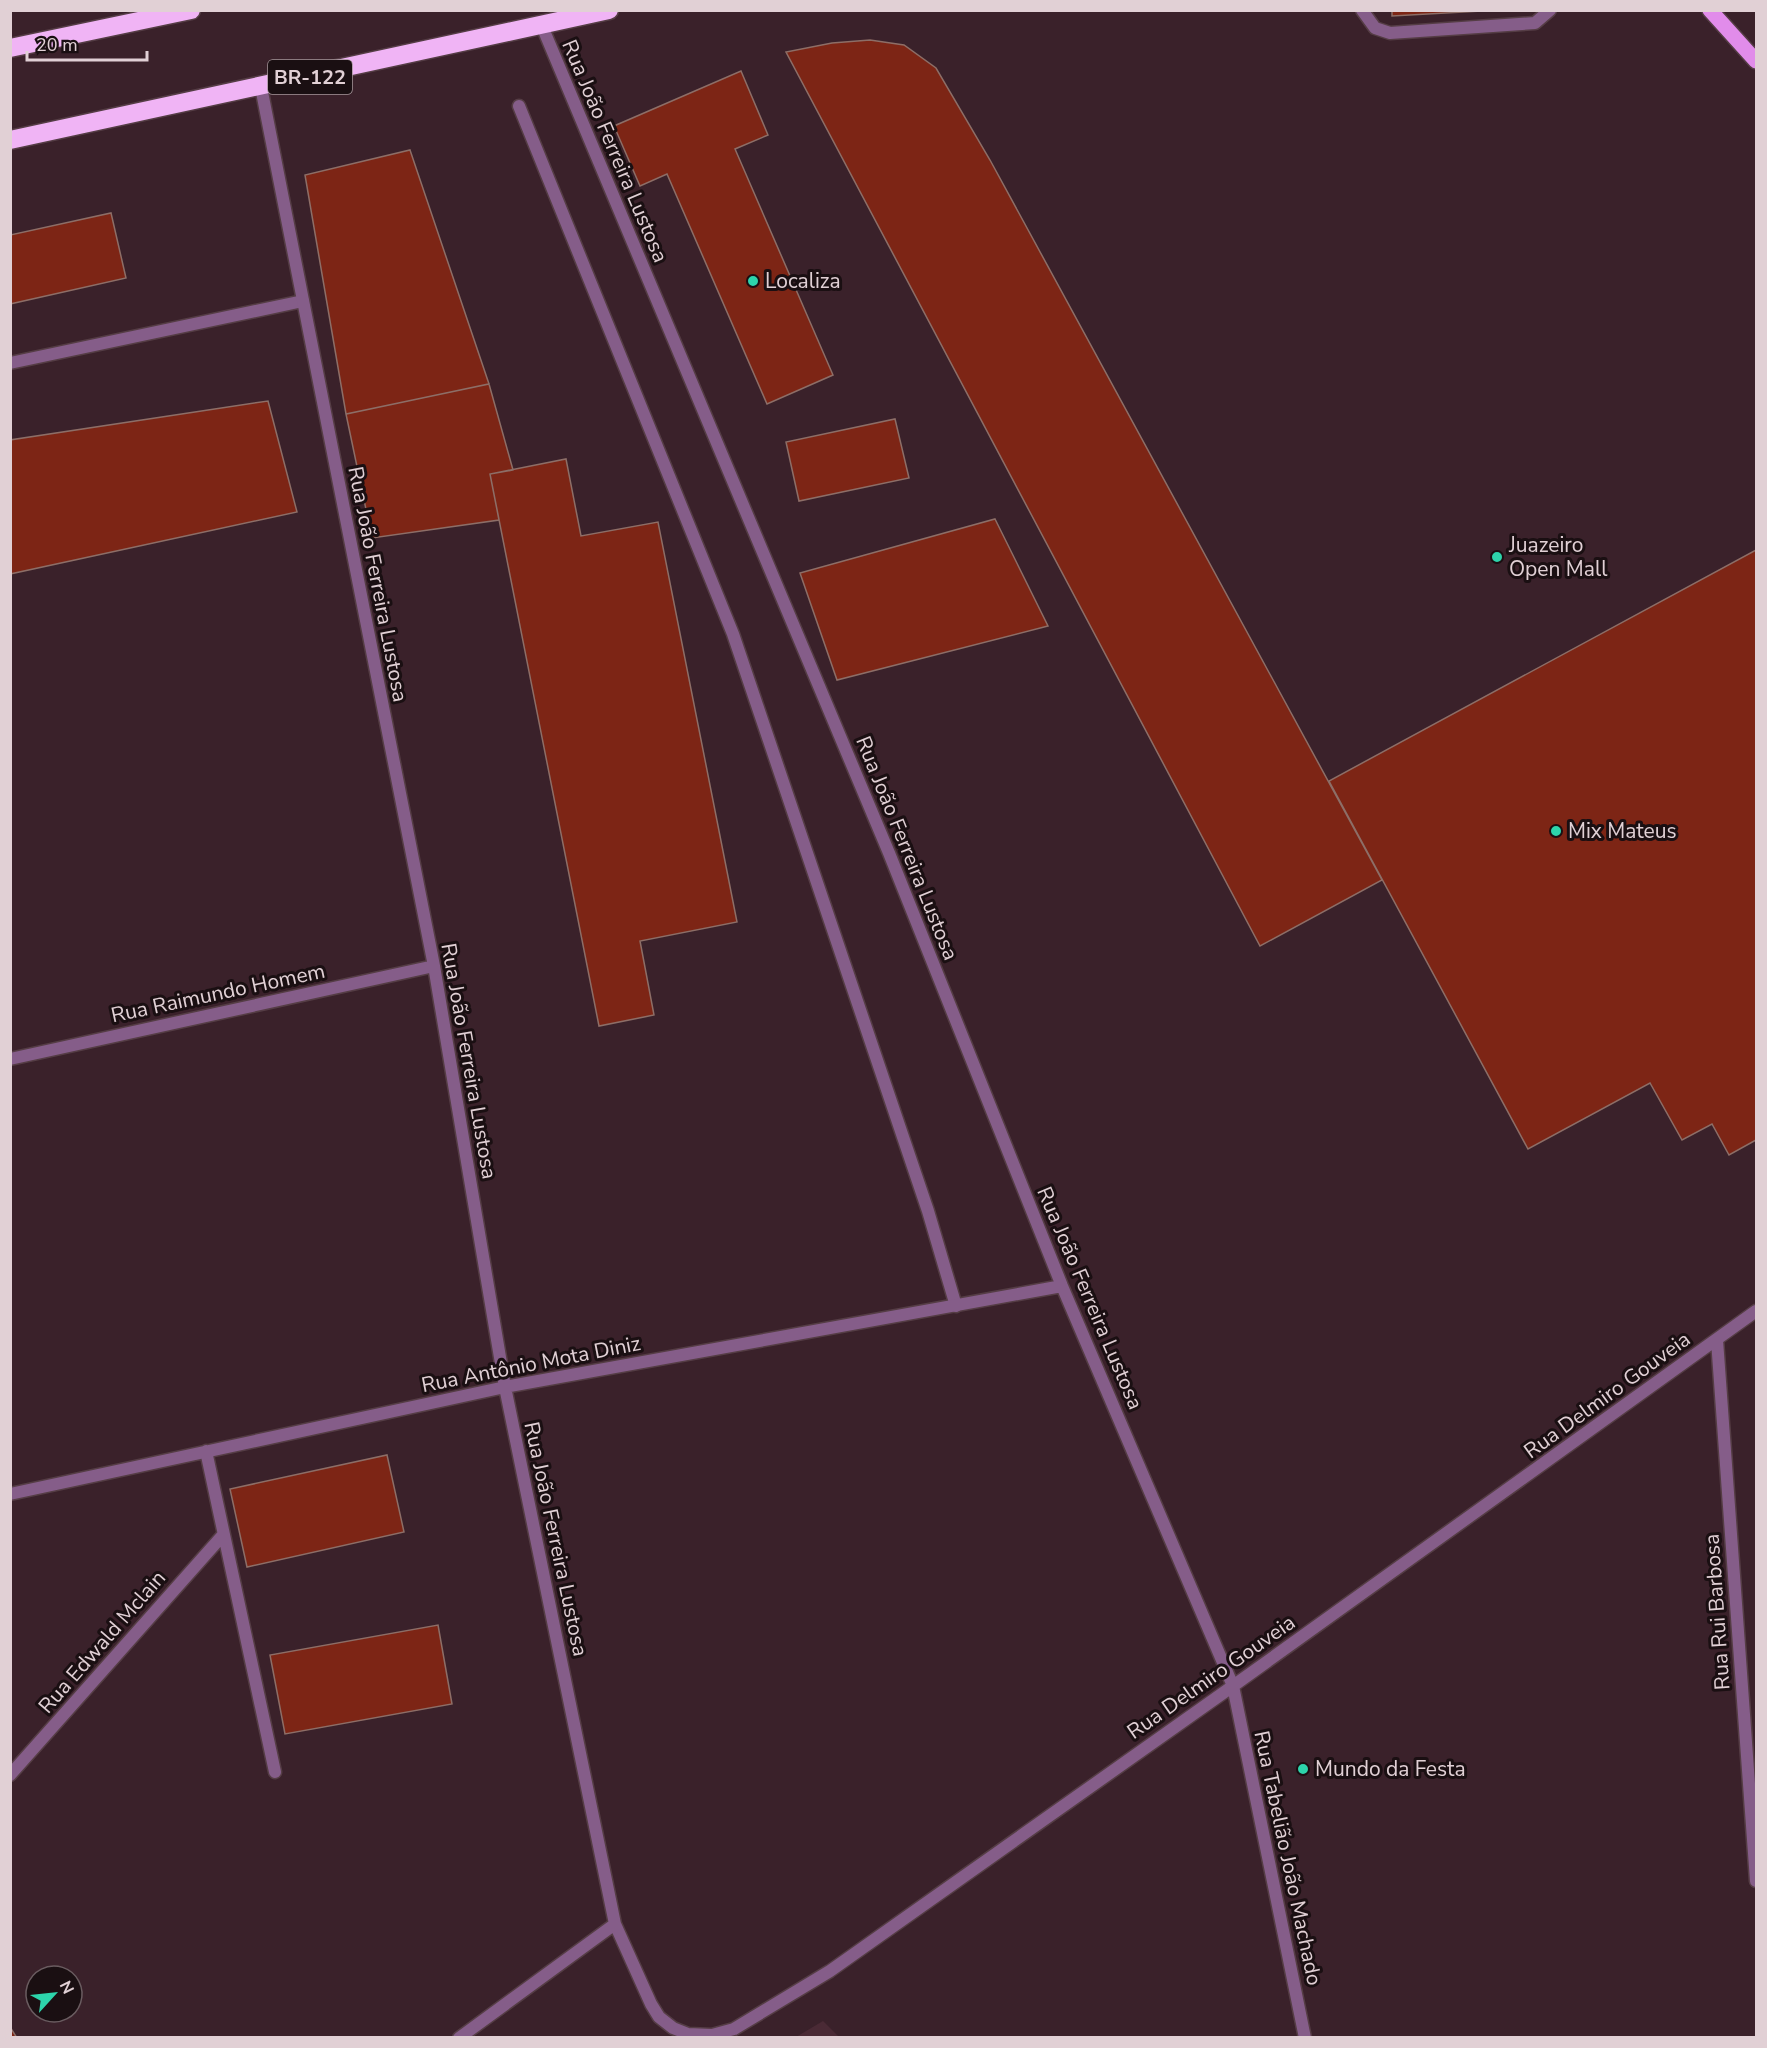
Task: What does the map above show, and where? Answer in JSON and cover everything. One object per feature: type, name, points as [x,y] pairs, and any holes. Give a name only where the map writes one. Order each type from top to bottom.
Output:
[{"type":"highway","points":[[10,48],[191,10]]},
{"type":"highway","name":"BR-122","points":[[10,140],[609,10]]},
{"type":"main road","points":[[1710,10],[1756,61]]},
{"type":"street","points":[[1362,10],[1375,28],[1390,33],[1534,23],[1550,10]]},
{"type":"street","name":"Rua João Ferreira Lustosa","points":[[542,26],[889,853],[1062,1286],[1233,1686]]},
{"type":"street","name":"Rua João Ferreira Lustosa","points":[[261,87],[434,966],[505,1387],[615,1924],[651,2004],[659,2017],[673,2028]]},
{"type":"street","points":[[519,106],[733,634],[924,1199],[956,1305]]},
{"type":"street","points":[[10,363],[303,301]]},
{"type":"street","name":"Rua Raimundo Homem","points":[[10,1059],[434,966]]},
{"type":"street","name":"Rua Antônio Mota Diniz","points":[[10,1494],[505,1387],[1062,1286]]},
{"type":"street","name":"Rua Delmiro Gouveia","points":[[673,2028],[688,2034],[712,2036],[734,2029],[830,1971],[1233,1686],[1756,1311]]},
{"type":"street","name":"Rua Rui Barbosa","points":[[1717,1340],[1756,1881]]},
{"type":"street","points":[[206,1452],[275,1772]]},
{"type":"street","name":"Rua Edwald Mclain","points":[[10,1775],[223,1535]]},
{"type":"street","name":"Rua Tabelião João Machado","points":[[1233,1686],[1305,2037]]},
{"type":"street","points":[[459,2037],[615,1924]]},
{"type":"shaded area","points":[[823,2021],[839,2037],[796,2037]]},
{"type":"building","points":[[1392,10],[1500,10],[1392,16]]},
{"type":"building","points":[[870,40],[904,45],[936,68],[990,160],[1382,880],[1260,946],[786,52],[832,43]]},
{"type":"building","name":"Localiza","points":[[741,71],[768,135],[735,149],[833,375],[767,404],[667,174],[640,186],[614,126]]},
{"type":"building","points":[[410,150],[489,384],[346,414],[305,175]]},
{"type":"building","points":[[111,213],[126,278],[10,304],[10,235]]},
{"type":"building","points":[[489,384],[513,470],[490,474],[499,520],[372,538],[346,414]]},
{"type":"building","points":[[268,401],[297,512],[10,574],[10,440]]},
{"type":"building","points":[[895,419],[909,478],[799,501],[786,442]]},
{"type":"building","points":[[566,459],[581,536],[658,522],[737,922],[640,941],[654,1015],[599,1026],[490,474]]},
{"type":"building","points":[[995,519],[1048,626],[837,680],[800,573]]},
{"type":"building","name":"Mix Mateus","points":[[1756,550],[1756,1140],[1729,1155],[1712,1124],[1682,1140],[1650,1083],[1528,1149],[1329,781]]},
{"type":"building","points":[[387,1455],[404,1532],[247,1567],[230,1489]]},
{"type":"building","points":[[438,1625],[452,1704],[285,1734],[270,1655]]},
{"type":"building","points":[[10,2027],[17,2038],[10,2038]]},
{"type":"place","name":"Localiza","points":[[753,281]]},
{"type":"place","name":"Juazeiro Open Mall","points":[[1497,557]]},
{"type":"place","name":"Mix Mateus","points":[[1556,831]]},
{"type":"place","name":"Mundo da Festa","points":[[1303,1769]]}]
